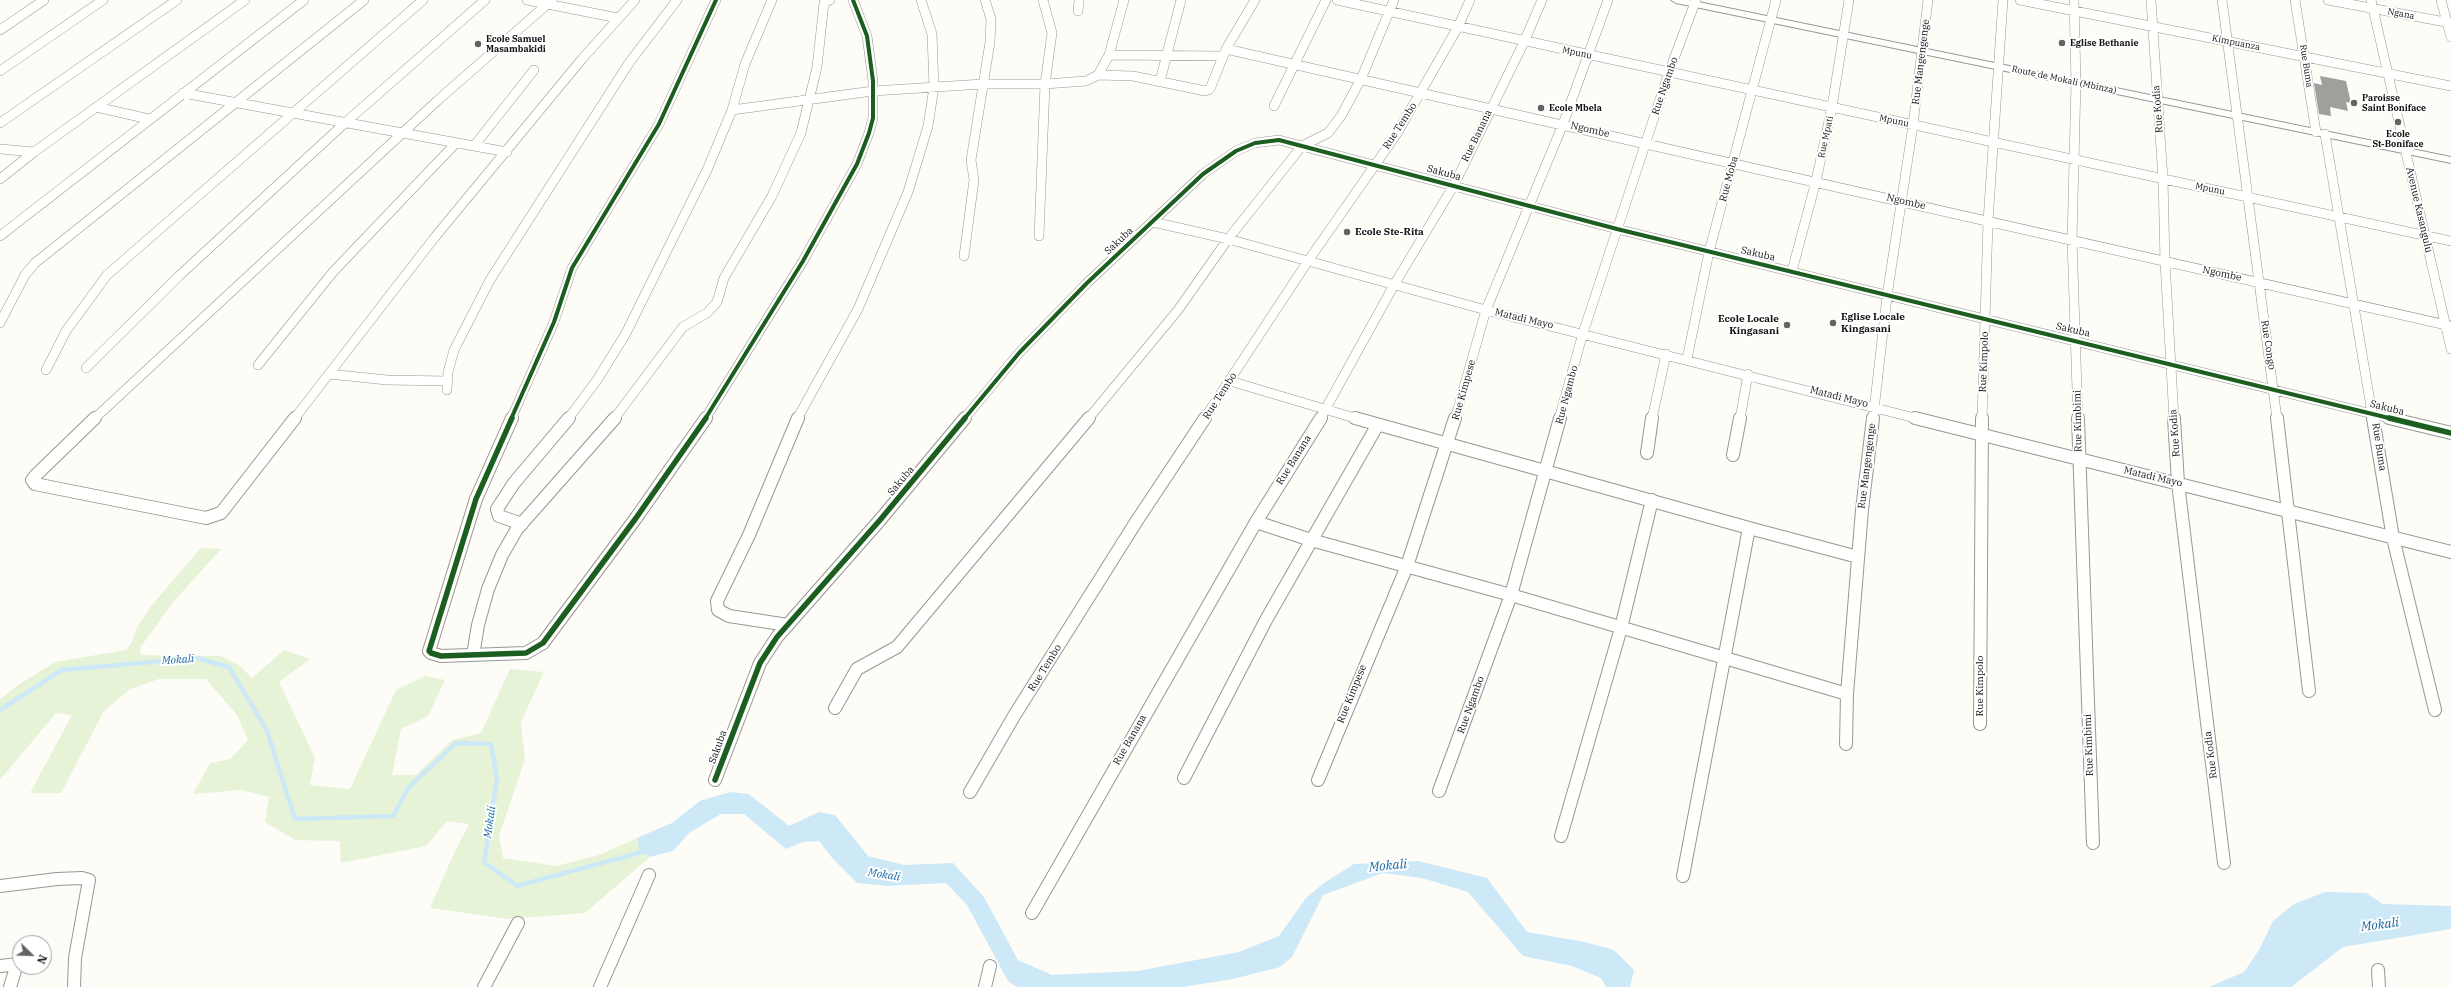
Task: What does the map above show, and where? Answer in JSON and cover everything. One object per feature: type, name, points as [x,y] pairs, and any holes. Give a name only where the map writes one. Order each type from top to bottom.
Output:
[{"type":"street","points":[[0,30],[44,0]]},
{"type":"street","points":[[0,71],[103,0]]},
{"type":"street","points":[[0,123],[177,0]]},
{"type":"street","points":[[0,179],[34,152],[245,0]]},
{"type":"street","points":[[0,236],[304,0]]},
{"type":"street","points":[[0,323],[25,275],[35,263],[364,0]]},
{"type":"street","points":[[46,370],[66,331],[107,275],[423,0]]},
{"type":"street","points":[[86,368],[180,275],[346,122],[485,0]]},
{"type":"street","points":[[527,0],[550,2],[618,18]]},
{"type":"street","points":[[550,2],[138,376],[64,446],[32,480],[35,484],[206,518],[214,517],[221,513],[435,237],[618,18],[635,0]]},
{"type":"street","points":[[329,374],[447,385],[454,350],[490,280],[630,63],[677,0]]},
{"type":"street","points":[[716,0],[656,131],[572,268],[554,322],[476,499],[429,651],[441,656],[526,653],[540,646],[550,635],[636,518],[703,422],[803,261],[857,164],[873,118],[874,91],[867,36],[853,0]]},
{"type":"street","points":[[522,524],[499,516],[497,508],[514,483],[563,426],[597,380],[625,335],[692,204],[732,110],[745,64],[772,0]]},
{"type":"street","points":[[473,655],[478,626],[488,589],[502,555],[522,524],[614,419],[683,327],[713,308],[721,292],[724,278],[772,196],[801,133],[817,67],[824,17],[824,3],[830,0]]},
{"type":"street","points":[[788,625],[729,616],[718,610],[717,601],[749,535],[793,426],[858,309],[882,257],[914,173],[928,126],[934,87],[932,34],[921,0]]},
{"type":"street","points":[[964,256],[974,180],[971,160],[990,42],[991,19],[985,0]]},
{"type":"street","points":[[1039,236],[1045,84],[1052,33],[1043,0]]},
{"type":"street","points":[[1078,11],[1080,0]]},
{"type":"street","points":[[1098,75],[1108,55],[1124,0]]},
{"type":"street","points":[[1160,81],[1181,0]]},
{"type":"street","points":[[732,110],[874,91],[984,84],[1045,84],[1086,80],[1098,75],[1133,76],[1208,90],[1224,53],[1255,0]]},
{"type":"street","points":[[1274,106],[1293,64],[1326,0]]},
{"type":"street","name":"Mpunu","points":[[1337,0],[1588,56],[1669,72],[2451,241]]},
{"type":"street","points":[[835,708],[857,669],[897,647],[988,536],[1109,396],[1178,310],[1228,239],[1302,146],[1328,133],[1341,116],[1361,79],[1388,11],[1394,0]]},
{"type":"street","name":"Rue Tembo","points":[[970,792],[1014,716],[1132,529],[1308,261],[1374,164],[1396,135],[1458,27],[1470,0]]},
{"type":"street","name":"Rue Banana","points":[[1032,913],[1256,522],[1326,409],[1394,285],[1454,185],[1524,42],[1542,0]]},
{"type":"street","name":"Rue Kimpese","points":[[1318,780],[1407,566],[1447,445],[1486,310],[1528,205],[1563,124],[1608,0]]},
{"type":"street","name":"Route de Mokali (Mbinza)","points":[[1676,0],[1696,2],[1772,20],[2451,160]]},
{"type":"street","name":"Rue Moba","points":[[1687,359],[1709,252],[1734,163],[1751,90],[1772,20],[1776,0]]},
{"type":"street","name":"Rue Mpati","points":[[1792,271],[1816,181],[1832,107],[1849,0]]},
{"type":"street","name":"Rue Mangengenge","points":[[1846,744],[1847,694],[1858,557],[1874,406],[1900,200],[1913,125],[1928,0]]},
{"type":"street","name":"Rue Kimpolo","points":[[1980,724],[1981,434],[1986,319],[1988,221],[1995,143],[2003,0]]},
{"type":"street","name":"Kimpuanza","points":[[2020,0],[2074,5],[2153,26],[2451,86]]},
{"type":"street","name":"Rue Kodia","points":[[2151,0],[2163,179],[2165,262],[2178,483],[2224,863]]},
{"type":"street","name":"Rue Congo","points":[[2222,0],[2258,282],[2274,389],[2309,691]]},
{"type":"street","name":"Rue Buma","points":[[2295,0],[2305,57],[2340,217],[2352,303],[2373,414],[2393,538],[2435,710]]},
{"type":"street","name":"Ngana","points":[[2328,0],[2372,4],[2448,23]]},
{"type":"street","points":[[2441,0],[2451,37]]},
{"type":"street","name":"Rue Ngambo","points":[[1440,791],[1511,595],[1583,333],[1669,72],[1696,2]]},
{"type":"street","name":"Avenue Kasangulu","points":[[2372,4],[2424,236],[2448,326],[2451,349]]},
{"type":"street","name":"Rue Kimbimi","points":[[2074,5],[2076,82],[2072,240],[2077,340],[2079,460],[2093,843]]},
{"type":"street","name":"Ngombe","points":[[1108,55],[1224,53],[1293,64],[1900,200],[2448,326]]},
{"type":"street","points":[[474,146],[534,70]]},
{"type":"street","points":[[183,93],[506,152]]},
{"type":"street","points":[[96,107],[149,119]]},
{"type":"street","name":"Sakuba","points":[[715,780],[760,663],[788,625],[880,520],[1019,352],[1087,283],[1203,174],[1236,151],[1255,143],[1276,140],[1302,146],[1709,252],[2077,340],[2451,433]]},
{"type":"street","points":[[258,364],[333,272],[456,143]]},
{"type":"street","points":[[0,149],[34,152]]},
{"type":"street","name":"Matadi Mayo","points":[[1153,222],[1228,239],[1486,310],[1748,374],[2079,460],[2178,483],[2451,552]]},
{"type":"street","points":[[1647,453],[1651,421],[1666,354]]},
{"type":"street","points":[[1733,455],[1748,374]]},
{"type":"street","points":[[1230,381],[1378,426],[1546,470],[1749,528],[1858,557]]},
{"type":"street","points":[[1184,778],[1310,540],[1378,426]]},
{"type":"street","points":[[1561,836],[1621,628],[1652,500]]},
{"type":"street","points":[[1256,522],[1310,540],[1511,595],[1847,694]]},
{"type":"street","points":[[1683,876],[1726,659],[1749,528]]},
{"type":"street","points":[[600,987],[649,875]]},
{"type":"street","points":[[0,886],[57,879],[82,878],[88,880],[89,887],[75,958],[74,987]]},
{"type":"street","points":[[484,987],[518,923]]},
{"type":"street","points":[[4,965],[17,964],[10,987]]},
{"type":"street","points":[[985,987],[990,966]]},
{"type":"street","points":[[2378,970],[2379,987]]},
{"type":"green space","points":[[201,548],[221,549],[174,601],[140,648],[141,655],[221,656],[240,666],[252,678],[284,650],[310,659],[279,682],[315,758],[310,785],[350,789],[396,690],[425,676],[445,680],[428,716],[401,729],[392,775],[416,775],[452,740],[481,733],[510,669],[544,672],[521,722],[525,759],[499,836],[503,858],[556,866],[599,855],[637,838],[639,850],[650,857],[585,913],[508,919],[430,908],[454,853],[469,824],[447,821],[426,846],[341,863],[340,841],[295,840],[265,822],[269,797],[241,790],[193,794],[210,763],[230,759],[248,740],[237,715],[206,679],[159,679],[130,689],[104,711],[61,793],[30,793],[72,715],[56,713],[0,780],[0,699],[18,685],[55,662],[126,650],[132,642],[136,629],[151,606]]},
{"type":"water","points":[[730,792],[749,794],[789,826],[819,812],[835,815],[868,856],[904,865],[953,863],[984,897],[1018,960],[1052,975],[1137,971],[1239,952],[1279,936],[1306,898],[1324,883],[1354,864],[1418,861],[1487,878],[1527,932],[1585,942],[1614,950],[1634,970],[1630,987],[1606,987],[1601,978],[1572,966],[1523,956],[1468,892],[1422,878],[1383,873],[1323,895],[1292,957],[1280,967],[1233,979],[1183,987],[1017,987],[1008,981],[967,905],[946,883],[887,886],[857,883],[833,859],[819,841],[803,842],[786,849],[744,814],[721,814],[689,833],[673,851],[650,857],[639,850],[637,838],[672,823],[700,801]]},
{"type":"water","points":[[2325,892],[2366,893],[2383,904],[2451,906],[2451,929],[2343,947],[2291,987],[2209,987],[2244,972],[2259,950],[2273,921],[2294,904]]},
{"type":"building","points":[[2320,76],[2346,81],[2351,103],[2346,102],[2348,111],[2330,107],[2331,116],[2319,114],[2314,83],[2322,85]]},
{"type":"waterway","name":"Mokali","points":[[0,710],[62,670],[196,658],[229,667],[267,731],[295,819],[393,816],[409,787],[456,743],[491,744],[497,779],[484,862],[517,886],[646,851]]},
{"type":"cycle path","points":[[716,0],[659,124],[572,268],[554,322],[476,499],[429,651],[431,653],[441,656],[526,653],[543,643],[636,518],[703,422],[803,261],[857,164],[869,133],[873,118],[873,81],[867,36],[853,0]]},
{"type":"cycle path","points":[[715,780],[760,663],[777,637],[880,520],[1019,353],[1087,283],[1203,174],[1236,151],[1255,143],[1279,140],[1317,149],[1617,229],[2451,433]]},
{"type":"place","name":"Eglise Bethanie","points":[[2062,43]]},
{"type":"place","name":"Ecole Samuel Masambakidi","points":[[478,44]]},
{"type":"place","name":"Paroisse Saint Boniface","points":[[2354,103]]},
{"type":"place","name":"Ecole Mbela","points":[[1541,108]]},
{"type":"place","name":"Ecole St-Boniface","points":[[2398,122]]},
{"type":"place","name":"Ecole Ste-Rita","points":[[1347,232]]},
{"type":"place","name":"Eglise Locale Kingasani","points":[[1833,323]]},
{"type":"place","name":"Ecole Locale Kingasani","points":[[1787,325]]}]
